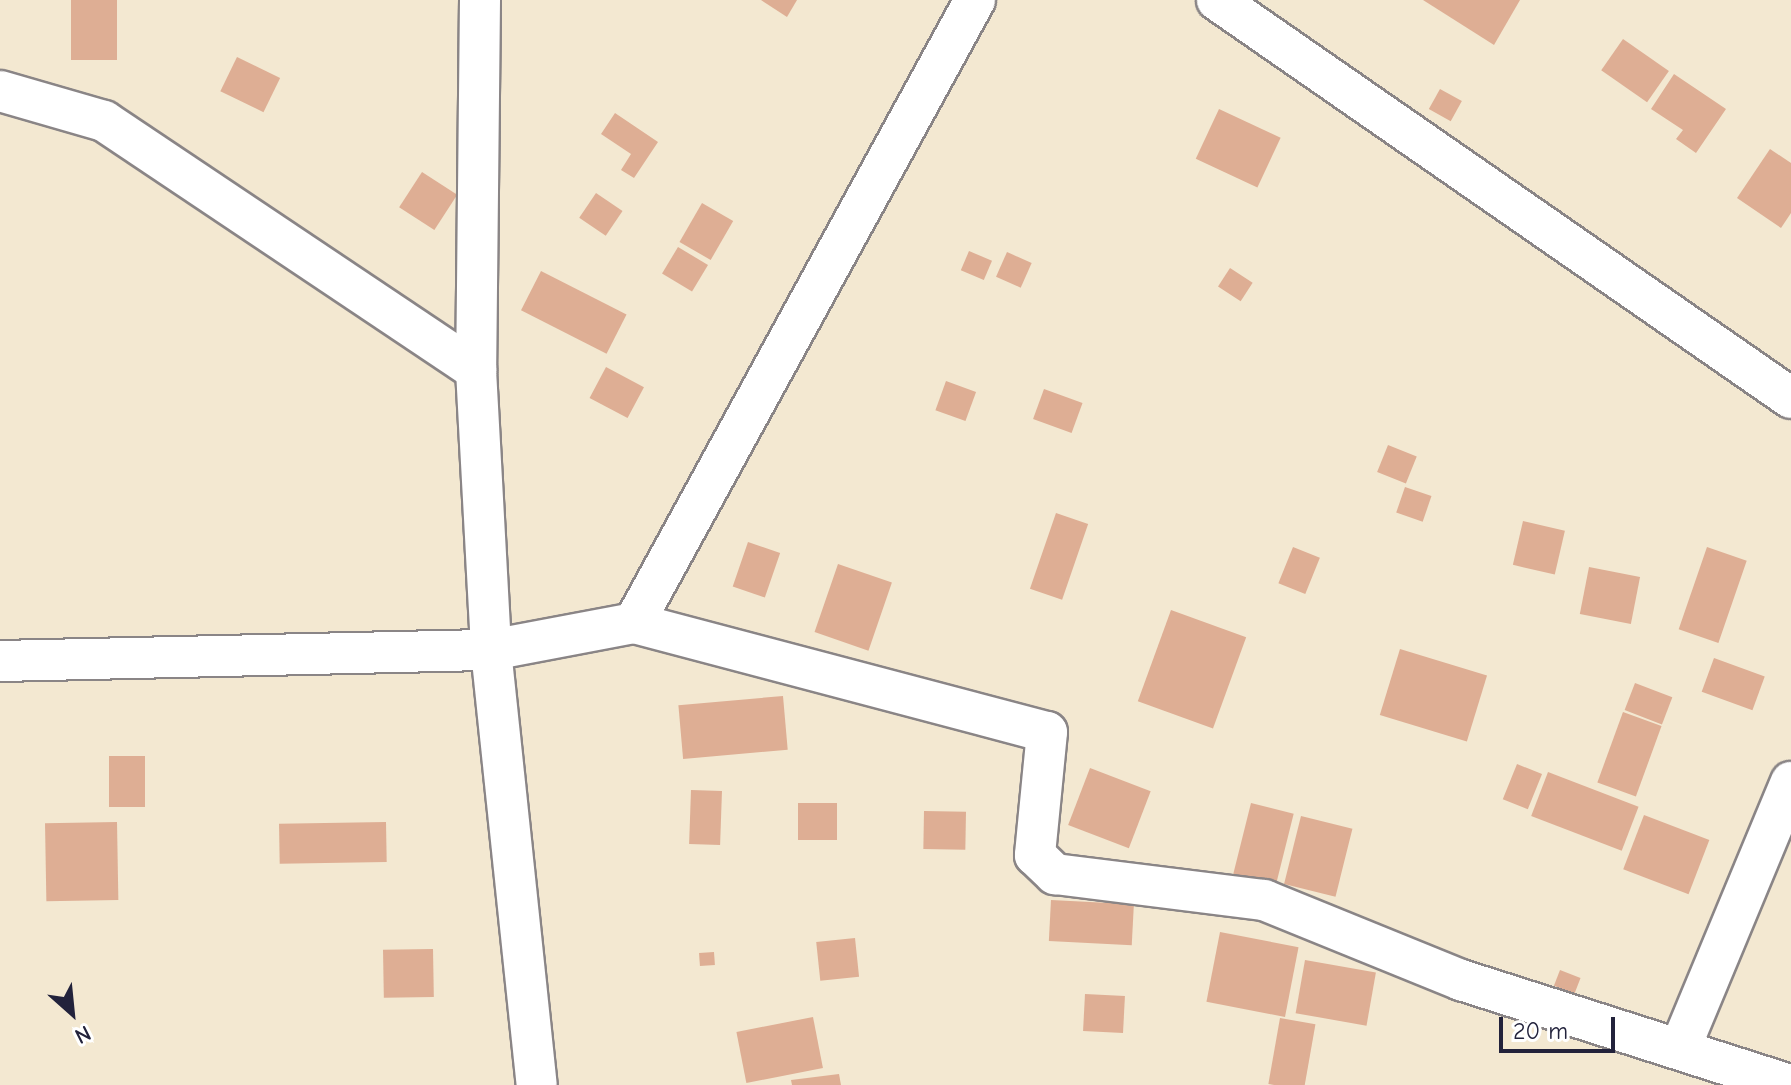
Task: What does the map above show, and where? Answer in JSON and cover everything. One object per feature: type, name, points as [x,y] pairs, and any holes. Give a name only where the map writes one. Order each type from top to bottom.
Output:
[{"type":"street","points":[[480,0],[476,370],[491,650],[537,1085]]},
{"type":"street","points":[[634,623],[975,0]]},
{"type":"street","points":[[1217,0],[1791,398]]},
{"type":"street","points":[[0,91],[104,121],[476,370]]},
{"type":"street","points":[[0,661],[491,650],[634,623],[1047,732],[1035,855],[1055,874],[1264,900],[1461,980],[1681,1046],[1790,1085]]},
{"type":"street","points":[[1681,1046],[1791,782]]},
{"type":"building","points":[[71,0],[117,0],[117,60],[71,60]]},
{"type":"building","points":[[761,0],[797,0],[787,17]]},
{"type":"building","points":[[1423,0],[1520,0],[1494,45]]},
{"type":"building","points":[[1623,39],[1669,71],[1647,102],[1601,70]]},
{"type":"building","points":[[237,57],[280,78],[263,112],[220,91]]},
{"type":"building","points":[[1674,74],[1726,109],[1696,153],[1676,139],[1683,130],[1651,109]]},
{"type":"building","points":[[1440,89],[1462,101],[1451,121],[1429,109]]},
{"type":"building","points":[[1219,109],[1281,138],[1257,188],[1196,159]]},
{"type":"building","points":[[615,113],[658,142],[634,178],[621,170],[631,154],[601,134]]},
{"type":"building","points":[[1770,149],[1791,163],[1791,213],[1781,228],[1737,198]]},
{"type":"building","points":[[422,172],[457,195],[434,230],[399,207]]},
{"type":"building","points":[[596,193],[623,211],[606,236],[579,218]]},
{"type":"building","points":[[702,203],[733,221],[711,260],[680,242]]},
{"type":"building","points":[[678,247],[708,265],[692,292],[662,274]]},
{"type":"building","points":[[969,251],[992,261],[984,280],[961,270]]},
{"type":"building","points":[[1007,252],[1032,263],[1021,288],[996,277]]},
{"type":"building","points":[[1230,268],[1253,283],[1241,301],[1218,286]]},
{"type":"building","points":[[541,271],[627,315],[607,354],[521,310]]},
{"type":"building","points":[[606,367],[644,387],[628,418],[590,398]]},
{"type":"building","points":[[946,381],[976,392],[965,421],[935,410]]},
{"type":"building","points":[[1044,389],[1083,403],[1072,433],[1033,419]]},
{"type":"building","points":[[1388,445],[1417,457],[1406,484],[1377,472]]},
{"type":"building","points":[[1405,487],[1431,496],[1423,522],[1396,513]]},
{"type":"building","points":[[1056,513],[1088,524],[1062,600],[1030,589]]},
{"type":"building","points":[[1523,521],[1565,531],[1555,575],[1513,565]]},
{"type":"building","points":[[748,542],[780,553],[765,598],[733,586]]},
{"type":"building","points":[[1293,547],[1320,558],[1305,594],[1278,583]]},
{"type":"building","points":[[1707,547],[1747,561],[1718,643],[1679,629]]},
{"type":"building","points":[[838,564],[892,583],[868,651],[815,632]]},
{"type":"building","points":[[1589,567],[1640,577],[1631,624],[1580,614]]},
{"type":"building","points":[[1171,610],[1246,637],[1213,729],[1138,701]]},
{"type":"building","points":[[1400,649],[1487,676],[1467,742],[1380,715]]},
{"type":"building","points":[[1714,658],[1765,676],[1752,710],[1702,692]]},
{"type":"building","points":[[1635,683],[1672,697],[1662,724],[1625,710]]},
{"type":"building","points":[[783,696],[788,750],[683,759],[678,705]]},
{"type":"building","points":[[1623,712],[1662,726],[1636,796],[1597,782]]},
{"type":"building","points":[[109,756],[145,756],[145,807],[109,807]]},
{"type":"building","points":[[1517,764],[1542,774],[1528,809],[1503,799]]},
{"type":"building","points":[[1090,768],[1151,791],[1129,848],[1068,825]]},
{"type":"building","points":[[1548,772],[1639,807],[1622,851],[1531,816]]},
{"type":"building","points":[[691,790],[722,791],[720,845],[689,844]]},
{"type":"building","points":[[798,803],[837,803],[837,840],[798,840]]},
{"type":"building","points":[[1251,803],[1294,814],[1276,884],[1233,874]]},
{"type":"building","points":[[924,811],[966,812],[965,850],[923,849]]},
{"type":"building","points":[[1644,815],[1709,840],[1689,894],[1623,869]]},
{"type":"building","points":[[1301,816],[1352,829],[1335,897],[1284,884]]},
{"type":"building","points":[[117,822],[118,900],[46,901],[45,823]]},
{"type":"building","points":[[386,822],[387,862],[280,864],[279,824]]},
{"type":"building","points":[[1051,900],[1134,904],[1132,945],[1049,941]]},
{"type":"building","points":[[1220,932],[1299,947],[1285,1017],[1206,1002]]},
{"type":"building","points":[[855,938],[859,977],[820,981],[816,942]]},
{"type":"building","points":[[433,949],[434,997],[384,998],[383,950]]},
{"type":"building","points":[[714,952],[715,965],[700,966],[699,953]]},
{"type":"building","points":[[1305,960],[1376,973],[1367,1026],[1296,1013]]},
{"type":"building","points":[[1560,970],[1581,978],[1574,994],[1554,986]]},
{"type":"building","points":[[1085,994],[1125,996],[1123,1033],[1083,1031]]},
{"type":"building","points":[[813,1017],[823,1068],[746,1083],[736,1032]]},
{"type":"building","points":[[1280,1018],[1315,1024],[1305,1085],[1268,1084]]},
{"type":"building","points":[[839,1074],[841,1085],[792,1085],[791,1080]]}]
